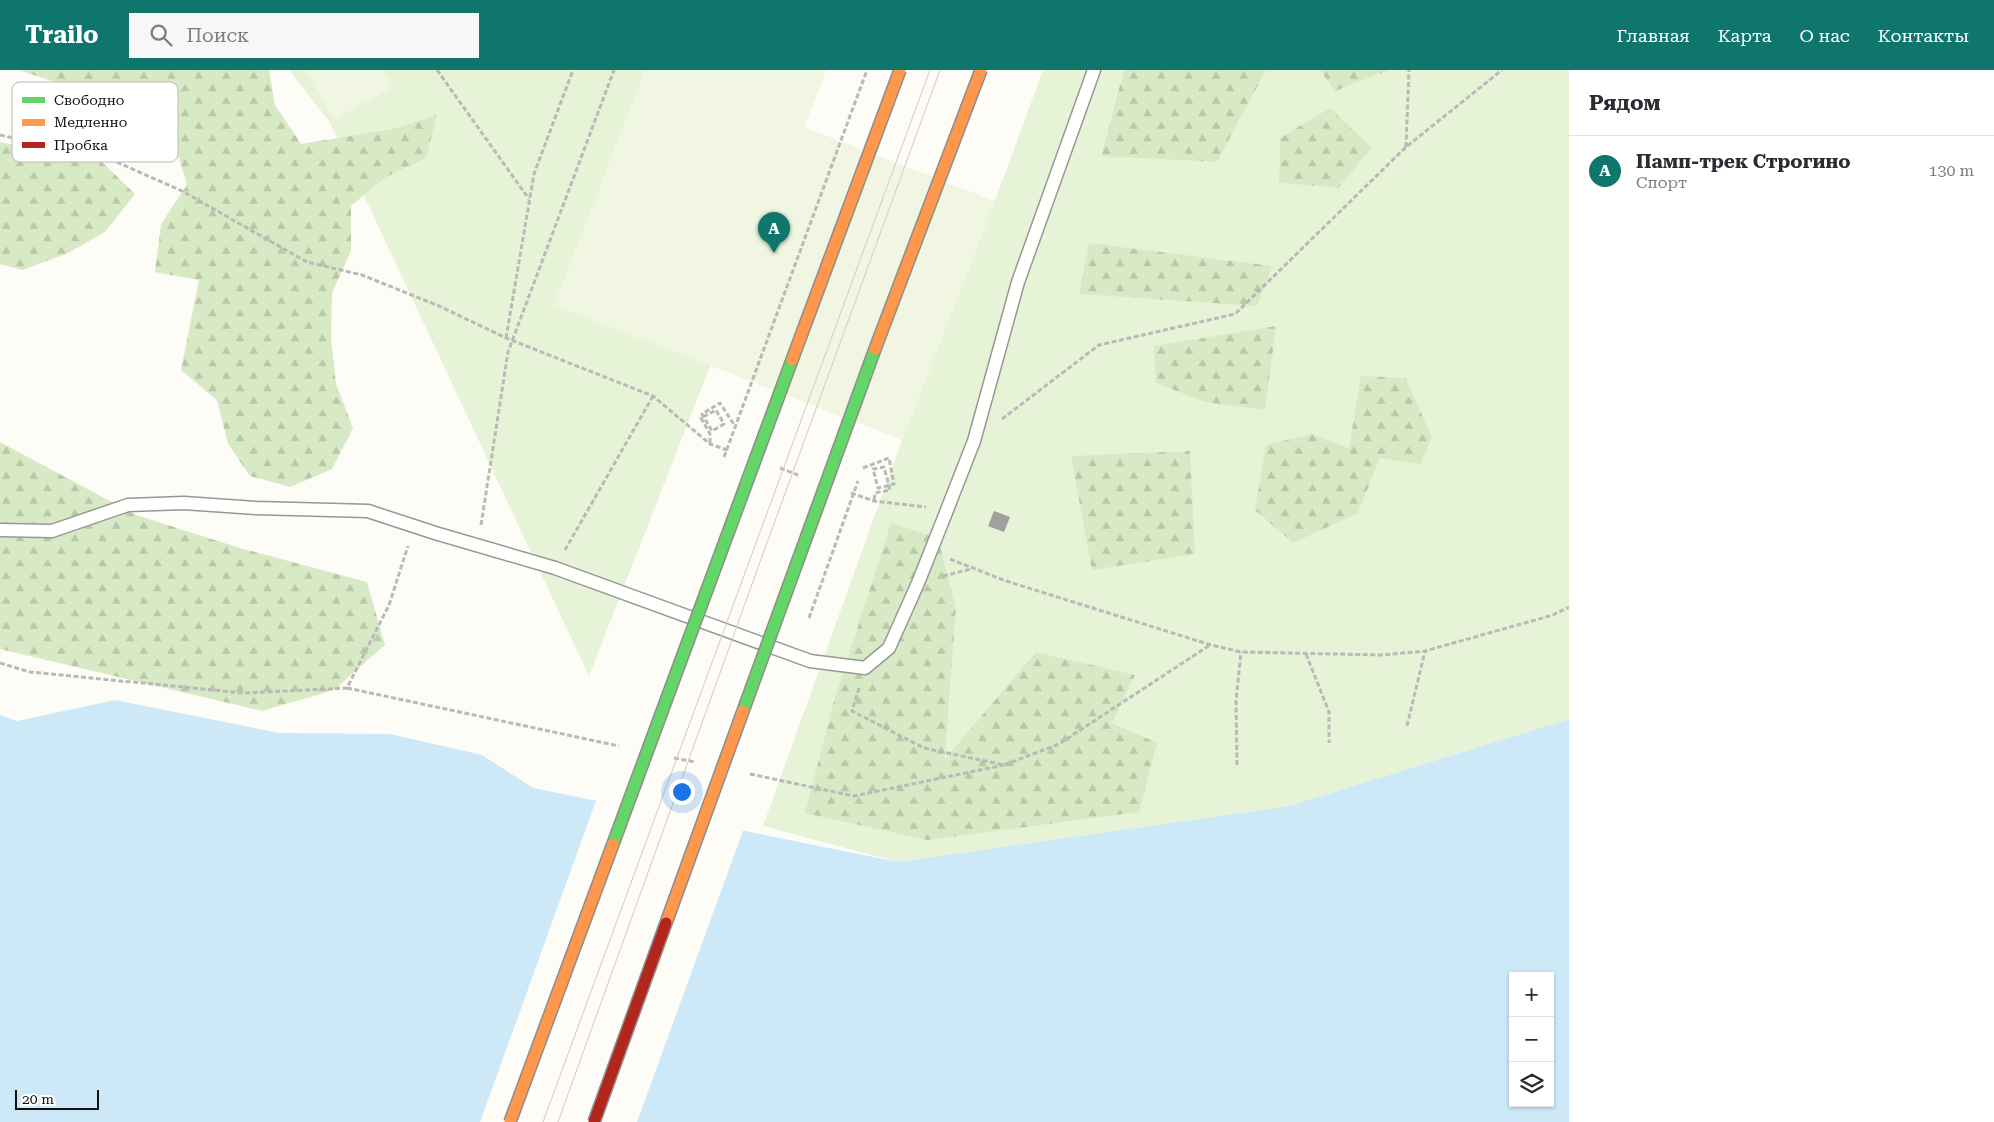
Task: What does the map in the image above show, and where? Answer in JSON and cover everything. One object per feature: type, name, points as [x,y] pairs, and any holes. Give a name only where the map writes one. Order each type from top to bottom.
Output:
[{"type":"main road","points":[[510,1122],[900,70]]},
{"type":"main road","points":[[594,1122],[825,484],[981,70]]},
{"type":"lane","points":[[0,530],[52,531],[128,505],[184,503],[256,508],[368,511],[555,568],[810,661],[865,668],[888,648],[931,551],[974,441],[1018,282],[1094,70]]},
{"type":"path","points":[[436,70],[530,199]]},
{"type":"path","points":[[506,338],[534,174],[574,70]]},
{"type":"path","points":[[478,546],[508,352],[614,70]]},
{"type":"path","points":[[1406,147],[1409,70]]},
{"type":"path","points":[[974,441],[1099,346],[1235,314],[1406,147],[1502,70]]},
{"type":"path","points":[[117,162],[182,191],[307,262],[362,275],[439,306],[506,338],[653,396],[710,444],[710,434],[701,418],[708,414],[716,410],[724,424],[712,431],[707,422],[702,414],[720,403],[735,426]]},
{"type":"path","points":[[555,568],[653,396]]},
{"type":"path","points":[[863,468],[889,458],[894,484],[886,486],[878,488],[873,469],[884,467],[886,474],[888,482],[890,490],[875,493],[874,501]]},
{"type":"path","points":[[806,627],[866,459]]},
{"type":"path","points":[[0,663],[30,672],[244,693],[348,688],[389,605],[414,526]]},
{"type":"path","points":[[931,551],[998,578],[1211,645],[1241,652],[1382,655],[1425,651],[1553,615],[1569,607]]},
{"type":"path","points":[[865,668],[852,711],[924,748],[1004,765],[1059,744],[1211,645]]},
{"type":"path","points":[[1408,726],[1425,651]]},
{"type":"path","points":[[1237,764],[1236,701],[1241,652]]},
{"type":"path","points":[[1306,654],[1329,712],[1329,743]]},
{"type":"path","points":[[751,776],[755,767]]},
{"type":"green space","points":[[18,70],[269,70],[275,105],[301,144],[393,129],[437,115],[426,158],[386,177],[351,206],[351,251],[332,293],[331,338],[336,384],[353,428],[332,469],[290,487],[250,476],[228,444],[217,400],[181,370],[199,280],[155,272],[161,224],[187,185],[178,155],[178,82],[55,82]]},
{"type":"green space","points":[[289,70],[826,70],[589,676],[329,121]]},
{"type":"green space","points":[[306,70],[383,70],[393,87],[334,120]]},
{"type":"green space","points":[[645,70],[826,70],[804,127],[995,201],[902,440],[554,305]]},
{"type":"green space","points":[[1043,70],[1124,70],[1101,155],[1217,162],[1266,70],[1320,70],[1335,91],[1390,70],[1569,70],[1569,719],[1289,806],[898,862],[763,826],[902,440],[995,201]],"holes":[[[1280,138],[1338,188],[1279,183]],[[1312,435],[1380,458],[1358,513]],[[938,539],[956,608],[945,759],[1135,675],[1112,723],[805,813]]]},
{"type":"green space","points":[[1124,70],[1266,70],[1217,162],[1101,156]]},
{"type":"green space","points":[[1320,70],[1390,70],[1335,91]]},
{"type":"green space","points":[[1330,108],[1372,148],[1338,188],[1279,183],[1280,138]]},
{"type":"green space","points":[[0,142],[12,144],[12,162],[102,162],[135,194],[105,232],[66,254],[22,270],[0,264]]},
{"type":"green space","points":[[1089,243],[1272,266],[1257,306],[1079,294]]},
{"type":"green space","points":[[1276,326],[1265,410],[1205,402],[1156,383],[1154,346]]},
{"type":"green space","points":[[1361,376],[1406,378],[1432,438],[1420,464],[1380,458],[1358,513],[1293,543],[1255,510],[1266,445],[1312,434],[1349,448]]},
{"type":"green space","points":[[0,442],[136,515],[240,548],[367,582],[385,645],[334,690],[262,711],[0,649]]},
{"type":"green space","points":[[1190,451],[1195,554],[1092,570],[1071,456]]},
{"type":"green space","points":[[891,523],[938,538],[956,608],[945,759],[1036,652],[1135,675],[1112,723],[1157,743],[1139,812],[927,840],[805,813],[834,701]]},
{"type":"water","points":[[115,700],[279,733],[390,734],[482,755],[533,788],[898,862],[1289,806],[1569,719],[1569,1122],[0,1122],[0,715],[17,721]]},
{"type":"pier","points":[[597,798],[744,828],[637,1122],[480,1122]]},
{"type":"building","points":[[994,511],[1010,517],[1004,532],[988,526]]},
{"type":"tram line","points":[[543,1122],[930,70]]},
{"type":"tram line","points":[[558,1122],[940,70]]},
{"type":"traffic: fast","points":[[743,711],[875,349]]},
{"type":"traffic: fast","points":[[613,844],[792,360]]},
{"type":"traffic: slow","points":[[792,360],[900,70]]},
{"type":"traffic: slow","points":[[875,349],[981,70]]},
{"type":"traffic: slow","points":[[666,923],[743,711]]},
{"type":"traffic: slow","points":[[510,1122],[613,844]]},
{"type":"traffic: jam","points":[[594,1122],[666,923]]},
{"type":"place","name":"Памп-трек Строгино","points":[[774,253]]}]
